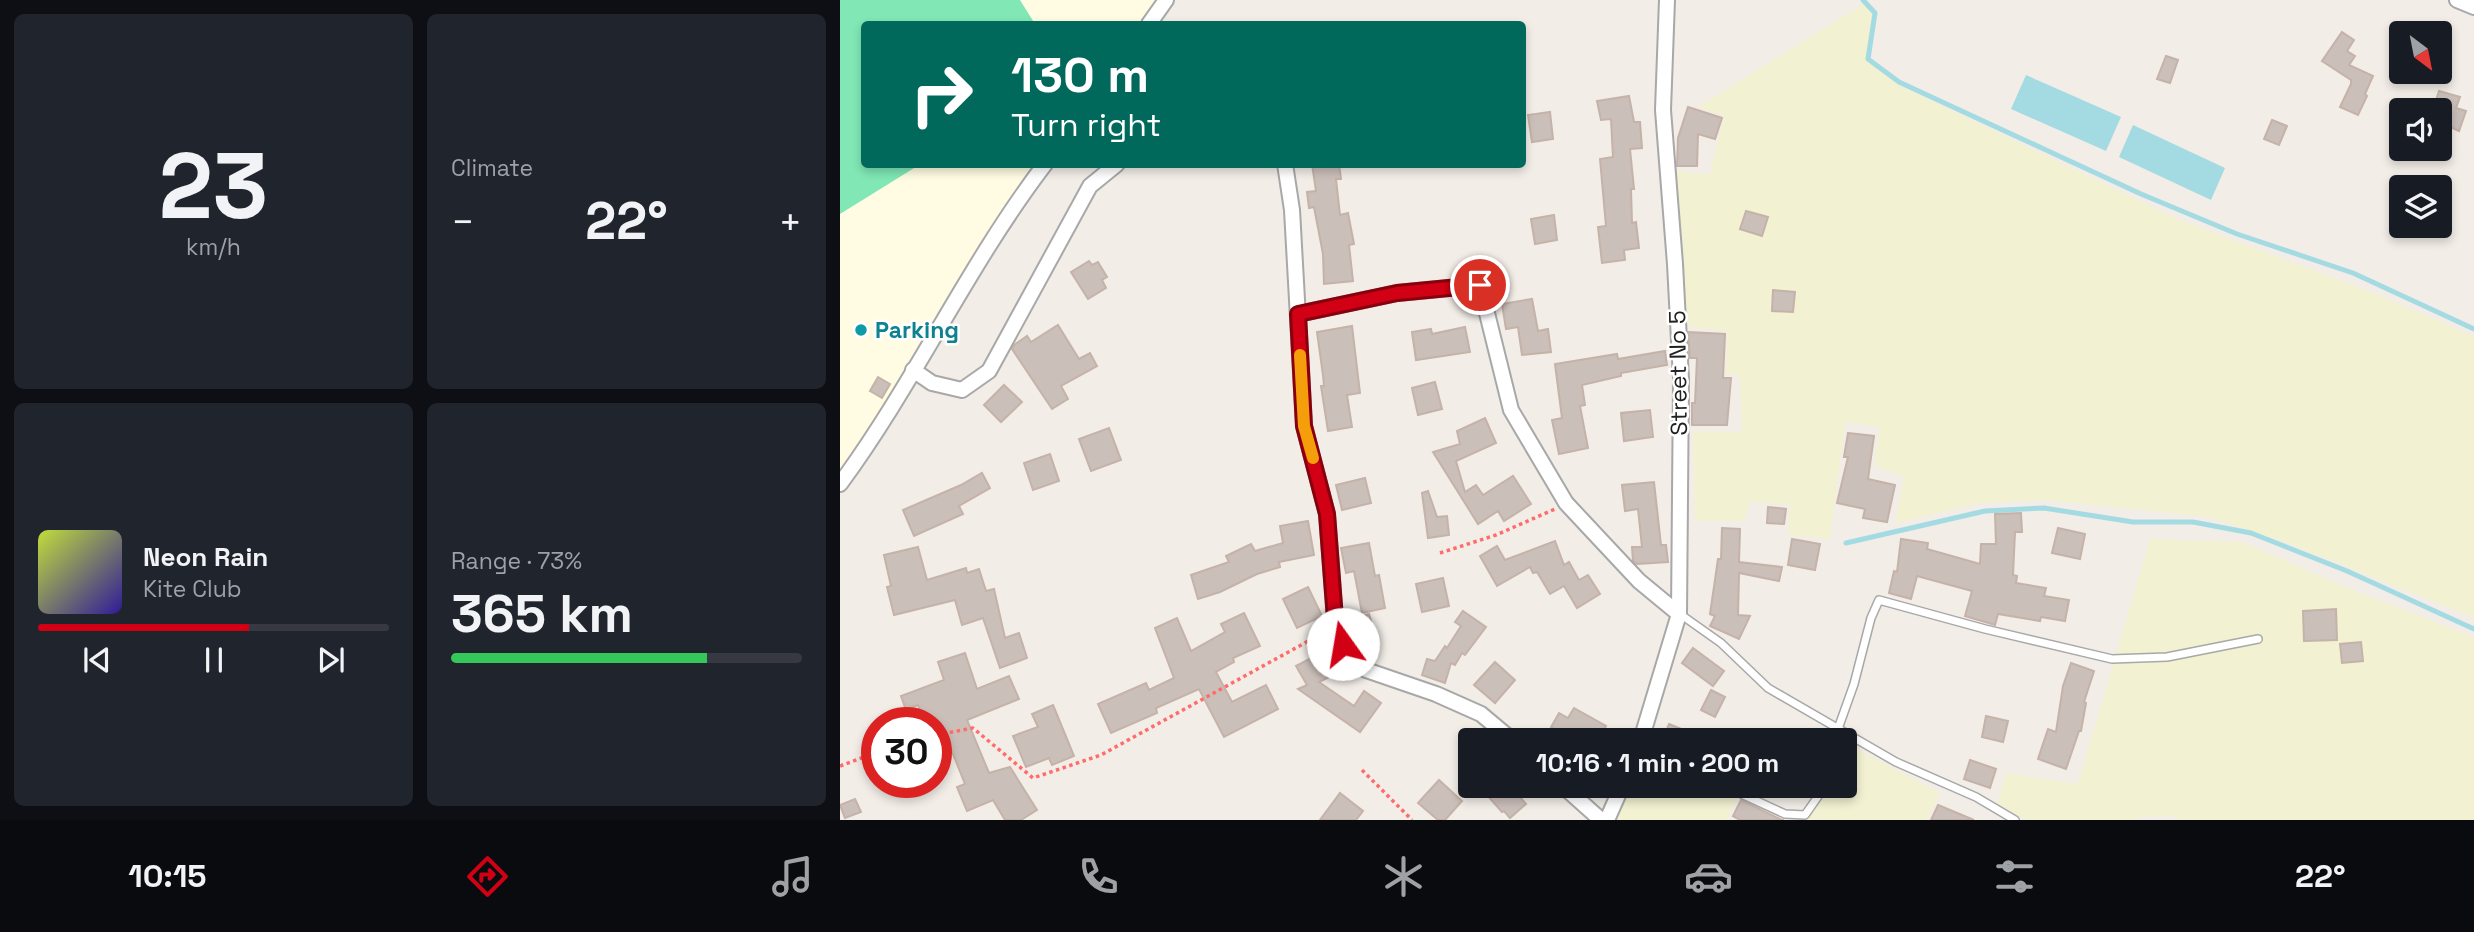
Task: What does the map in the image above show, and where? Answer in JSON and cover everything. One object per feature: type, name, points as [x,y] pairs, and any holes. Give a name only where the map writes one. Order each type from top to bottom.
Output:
[{"type":"street","points":[[1151,21],[1166,0]]},
{"type":"street","name":"Street No 5","points":[[1645,728],[1679,614],[1681,379],[1663,110],[1667,0]]},
{"type":"street","points":[[2457,0],[2474,7]]},
{"type":"street","points":[[840,484],[881,425],[1010,209],[1042,168]]},
{"type":"street","points":[[913,370],[932,383],[962,390],[989,370],[1090,186],[1112,168]]},
{"type":"street","points":[[1286,168],[1292,210],[1304,426],[1327,514],[1336,632],[1350,656],[1366,670],[1436,694],[1481,714],[1498,728]]},
{"type":"street","points":[[1298,314],[1397,293],[1480,285],[1511,410],[1566,503],[1639,580],[1679,614]]},
{"type":"street","points":[[1576,798],[1601,820]]},
{"type":"street","points":[[1607,820],[1617,798]]},
{"type":"lane","points":[[1679,614],[1721,643],[1768,688],[1838,728],[1854,684],[1871,618],[1879,600],[2112,659],[2167,657],[2258,639]]},
{"type":"lane","points":[[1857,739],[1896,762],[1976,796],[2015,820]]},
{"type":"lane","points":[[1750,798],[1785,814],[1805,815],[1817,798]]},
{"type":"path","points":[[1440,553],[1496,535],[1566,503]]},
{"type":"path","points":[[952,732],[973,729],[1034,778],[1101,755],[1337,625]]},
{"type":"path","points":[[840,766],[861,758]]},
{"type":"path","points":[[1362,770],[1412,820]]},
{"type":"shaded area","points":[[840,0],[1159,0],[1145,21],[861,21],[861,168],[1031,168],[1005,204],[885,403],[840,470]]},
{"type":"green space","points":[[840,0],[1020,0],[1033,21],[861,21],[861,168],[914,168],[840,214]]},
{"type":"green space","points":[[1863,4],[1873,15],[1866,60],[1899,85],[2177,219],[2366,290],[2474,336],[2474,618],[2288,543],[2208,517],[2047,500],[1981,503],[1896,523],[1904,476],[1874,466],[1880,427],[1845,422],[1830,539],[1788,535],[1790,505],[1750,501],[1744,521],[1695,521],[1693,431],[1742,432],[1740,376],[1726,374],[1727,331],[1688,327],[1676,171],[1710,175],[1724,116],[1698,107]]},
{"type":"green space","points":[[2150,539],[2242,542],[2343,586],[2474,637],[2474,820],[2177,820],[2177,816],[2139,817],[2138,820],[2026,820],[1997,804],[2006,773],[2078,784]]},
{"type":"green space","points":[[1857,749],[1940,793],[1927,820],[1779,820],[1809,818],[1818,798],[1857,798]]},
{"type":"green space","points":[[1626,798],[1737,798],[1727,819],[1729,820],[1617,820]]},
{"type":"water","points":[[2026,75],[2121,117],[2106,151],[2011,109]]},
{"type":"water","points":[[2133,125],[2225,168],[2211,200],[2119,157]]},
{"type":"building","points":[[2342,32],[2354,40],[2347,51],[2355,56],[2349,65],[2373,76],[2358,115],[2340,107],[2351,80],[2322,61]]},
{"type":"building","points":[[2166,56],[2178,60],[2170,83],[2157,79]]},
{"type":"building","points":[[2439,91],[2460,97],[2456,108],[2466,111],[2459,131],[2452,128],[2452,98],[2437,98]]},
{"type":"building","points":[[1629,96],[1634,122],[1640,122],[1642,148],[1630,149],[1634,189],[1631,189],[1632,223],[1636,222],[1639,248],[1624,250],[1625,260],[1602,263],[1598,227],[1606,226],[1600,159],[1613,157],[1611,119],[1601,120],[1597,101]]},
{"type":"building","points":[[1688,107],[1722,118],[1715,139],[1698,134],[1697,166],[1677,166],[1678,138]]},
{"type":"building","points":[[1550,112],[1553,139],[1532,142],[1528,115]]},
{"type":"building","points":[[2272,120],[2287,126],[2279,145],[2264,139]]},
{"type":"building","points":[[1313,168],[1340,168],[1341,179],[1336,179],[1340,215],[1348,213],[1354,244],[1349,245],[1353,281],[1324,284],[1323,254],[1314,207],[1309,208],[1307,192],[1316,191]]},
{"type":"building","points":[[1746,211],[1768,217],[1762,236],[1740,229]]},
{"type":"building","points":[[1554,215],[1557,240],[1535,244],[1531,219]]},
{"type":"building","points":[[1089,261],[1092,265],[1098,262],[1107,277],[1102,280],[1106,288],[1088,299],[1071,272]]},
{"type":"building","points":[[1773,290],[1795,292],[1793,312],[1772,311]]},
{"type":"building","points":[[1532,299],[1538,331],[1548,329],[1551,352],[1522,355],[1518,327],[1506,329],[1502,304]]},
{"type":"building","points":[[1058,325],[1079,359],[1090,353],[1097,366],[1061,386],[1068,399],[1052,409],[1012,349],[1027,336],[1031,342]]},
{"type":"building","points":[[1352,326],[1360,393],[1347,395],[1352,427],[1328,431],[1317,332]]},
{"type":"building","points":[[1465,327],[1470,352],[1416,360],[1412,332],[1431,329],[1432,334]]},
{"type":"building","points":[[1688,332],[1725,334],[1723,378],[1731,378],[1727,425],[1692,425],[1697,358],[1690,358]]},
{"type":"building","points":[[1665,351],[1667,365],[1621,373],[1621,376],[1582,385],[1585,405],[1580,406],[1588,448],[1559,454],[1552,420],[1562,418],[1555,364],[1617,354],[1618,359]]},
{"type":"building","points":[[878,377],[890,384],[882,398],[870,391]]},
{"type":"building","points":[[1435,382],[1442,409],[1418,415],[1412,388]]},
{"type":"building","points":[[1004,385],[1022,402],[1001,422],[984,405]]},
{"type":"building","points":[[1650,410],[1653,437],[1624,441],[1621,413]]},
{"type":"building","points":[[1485,418],[1496,443],[1456,461],[1465,492],[1476,485],[1483,495],[1513,476],[1531,504],[1504,521],[1498,511],[1478,524],[1433,452],[1460,444],[1457,431]]},
{"type":"building","points":[[1109,428],[1121,460],[1091,471],[1079,439]]},
{"type":"building","points":[[1848,433],[1874,436],[1868,479],[1895,485],[1887,522],[1863,518],[1865,509],[1837,503],[1848,457],[1844,457]]},
{"type":"building","points":[[1050,454],[1059,481],[1033,490],[1024,463]]},
{"type":"building","points":[[982,473],[990,488],[959,506],[963,514],[914,536],[903,510]]},
{"type":"building","points":[[1365,478],[1371,503],[1342,510],[1336,485]]},
{"type":"building","points":[[1654,482],[1661,545],[1666,545],[1668,562],[1637,564],[1633,561],[1632,547],[1642,547],[1638,509],[1625,511],[1622,485]]},
{"type":"building","points":[[1428,491],[1437,517],[1447,516],[1449,535],[1428,538],[1422,493]]},
{"type":"building","points":[[1768,507],[1786,509],[1784,524],[1767,523]]},
{"type":"building","points":[[2021,513],[2022,532],[2015,532],[2013,575],[2017,576],[2016,583],[2046,588],[2044,596],[2069,600],[2065,621],[2041,617],[2040,621],[1998,614],[1995,625],[1965,616],[1972,591],[1917,576],[1911,599],[1889,593],[1894,571],[1897,572],[1901,539],[1928,543],[1927,549],[1980,564],[1981,544],[1996,544],[1995,514]]},
{"type":"building","points":[[1308,521],[1314,555],[1279,562],[1280,567],[1198,599],[1191,575],[1229,562],[1226,556],[1251,544],[1255,551],[1283,543],[1280,526]]},
{"type":"building","points":[[1722,528],[1740,529],[1739,562],[1782,567],[1779,581],[1739,573],[1738,615],[1750,616],[1739,639],[1710,626],[1715,616],[1710,614],[1718,559],[1721,559]]},
{"type":"building","points":[[2058,528],[2085,534],[2080,559],[2052,553]]},
{"type":"building","points":[[1792,539],[1820,544],[1815,570],[1788,565]]},
{"type":"building","points":[[1555,541],[1564,565],[1569,562],[1579,580],[1588,575],[1600,594],[1577,608],[1564,586],[1550,594],[1537,572],[1533,573],[1530,567],[1497,586],[1480,556],[1497,546],[1505,560]]},
{"type":"building","points":[[1369,543],[1385,608],[1362,613],[1354,571],[1346,573],[1341,548]]},
{"type":"building","points":[[918,547],[927,580],[966,568],[967,573],[979,569],[986,591],[994,589],[1005,638],[1019,633],[1027,658],[1000,668],[983,618],[962,625],[955,600],[894,615],[887,587],[891,586],[884,555]]},
{"type":"building","points":[[1443,578],[1449,606],[1422,612],[1416,584]]},
{"type":"building","points":[[1308,587],[1322,616],[1297,628],[1283,599]]},
{"type":"building","points":[[2336,609],[2337,640],[2304,641],[2303,611]]},
{"type":"building","points":[[1463,611],[1486,627],[1465,655],[1462,653],[1455,665],[1451,663],[1445,683],[1422,675],[1427,659],[1435,661],[1445,646],[1447,648],[1461,626],[1455,622]]},
{"type":"building","points":[[1244,613],[1260,646],[1233,658],[1234,662],[1216,672],[1232,702],[1266,685],[1278,709],[1224,737],[1199,689],[1156,708],[1157,713],[1111,733],[1098,704],[1146,683],[1149,690],[1174,678],[1155,628],[1177,618],[1191,651],[1225,632],[1221,624]]},
{"type":"building","points":[[1369,614],[1373,627],[1358,632],[1353,619]]},
{"type":"building","points":[[2361,642],[2363,661],[2342,663],[2340,644]]},
{"type":"building","points":[[1693,648],[1724,671],[1713,686],[1682,663]]},
{"type":"building","points":[[965,653],[977,689],[1009,676],[1019,699],[967,720],[989,773],[1010,767],[1037,810],[1021,820],[1005,820],[993,800],[967,811],[957,787],[965,784],[952,752],[952,707],[905,707],[901,696],[944,680],[938,662]]},
{"type":"building","points":[[1319,654],[1331,676],[1319,682],[1354,706],[1364,691],[1381,703],[1360,732],[1298,689],[1307,685],[1296,666]]},
{"type":"building","points":[[1495,662],[1515,680],[1495,703],[1474,685]]},
{"type":"building","points":[[2071,663],[2094,671],[2084,702],[2081,731],[2066,769],[2038,759],[2048,729],[2056,732],[2063,686]]},
{"type":"building","points":[[1711,690],[1725,697],[1715,717],[1701,710]]},
{"type":"building","points":[[1053,705],[1074,756],[1052,765],[1049,758],[1026,767],[1013,736],[1038,727],[1032,714]]},
{"type":"building","points":[[1574,708],[1606,726],[1551,727],[1559,713],[1568,718]]},
{"type":"building","points":[[1986,716],[2008,721],[2003,742],[1982,737]]},
{"type":"building","points":[[1970,760],[1996,769],[1990,788],[1964,779]]},
{"type":"building","points":[[1439,780],[1462,801],[1445,820],[1438,820],[1418,803]]},
{"type":"building","points":[[1340,793],[1363,811],[1356,820],[1320,820]]},
{"type":"building","points":[[1490,798],[1521,798],[1526,804],[1510,818]]},
{"type":"building","points":[[855,799],[861,812],[845,818],[840,805]]},
{"type":"building","points":[[1741,800],[1782,820],[1740,820],[1733,816]]},
{"type":"building","points":[[1938,805],[1974,820],[1931,820]]},
{"type":"waterway","points":[[1863,0],[1875,13],[1868,59],[1899,82],[2141,194],[2237,234],[2353,273],[2474,329]]},
{"type":"waterway","points":[[1846,543],[1985,511],[2044,508],[2133,522],[2193,522],[2251,533],[2347,571],[2474,629]]},
{"type":"slow traffic","points":[[1300,355],[1304,426],[1313,458]]},
{"type":"place","name":"Parking","points":[[861,330]]},
{"type":"route","points":[[1343,644],[1336,632],[1327,514],[1304,426],[1298,314],[1397,293],[1480,285]]}]
